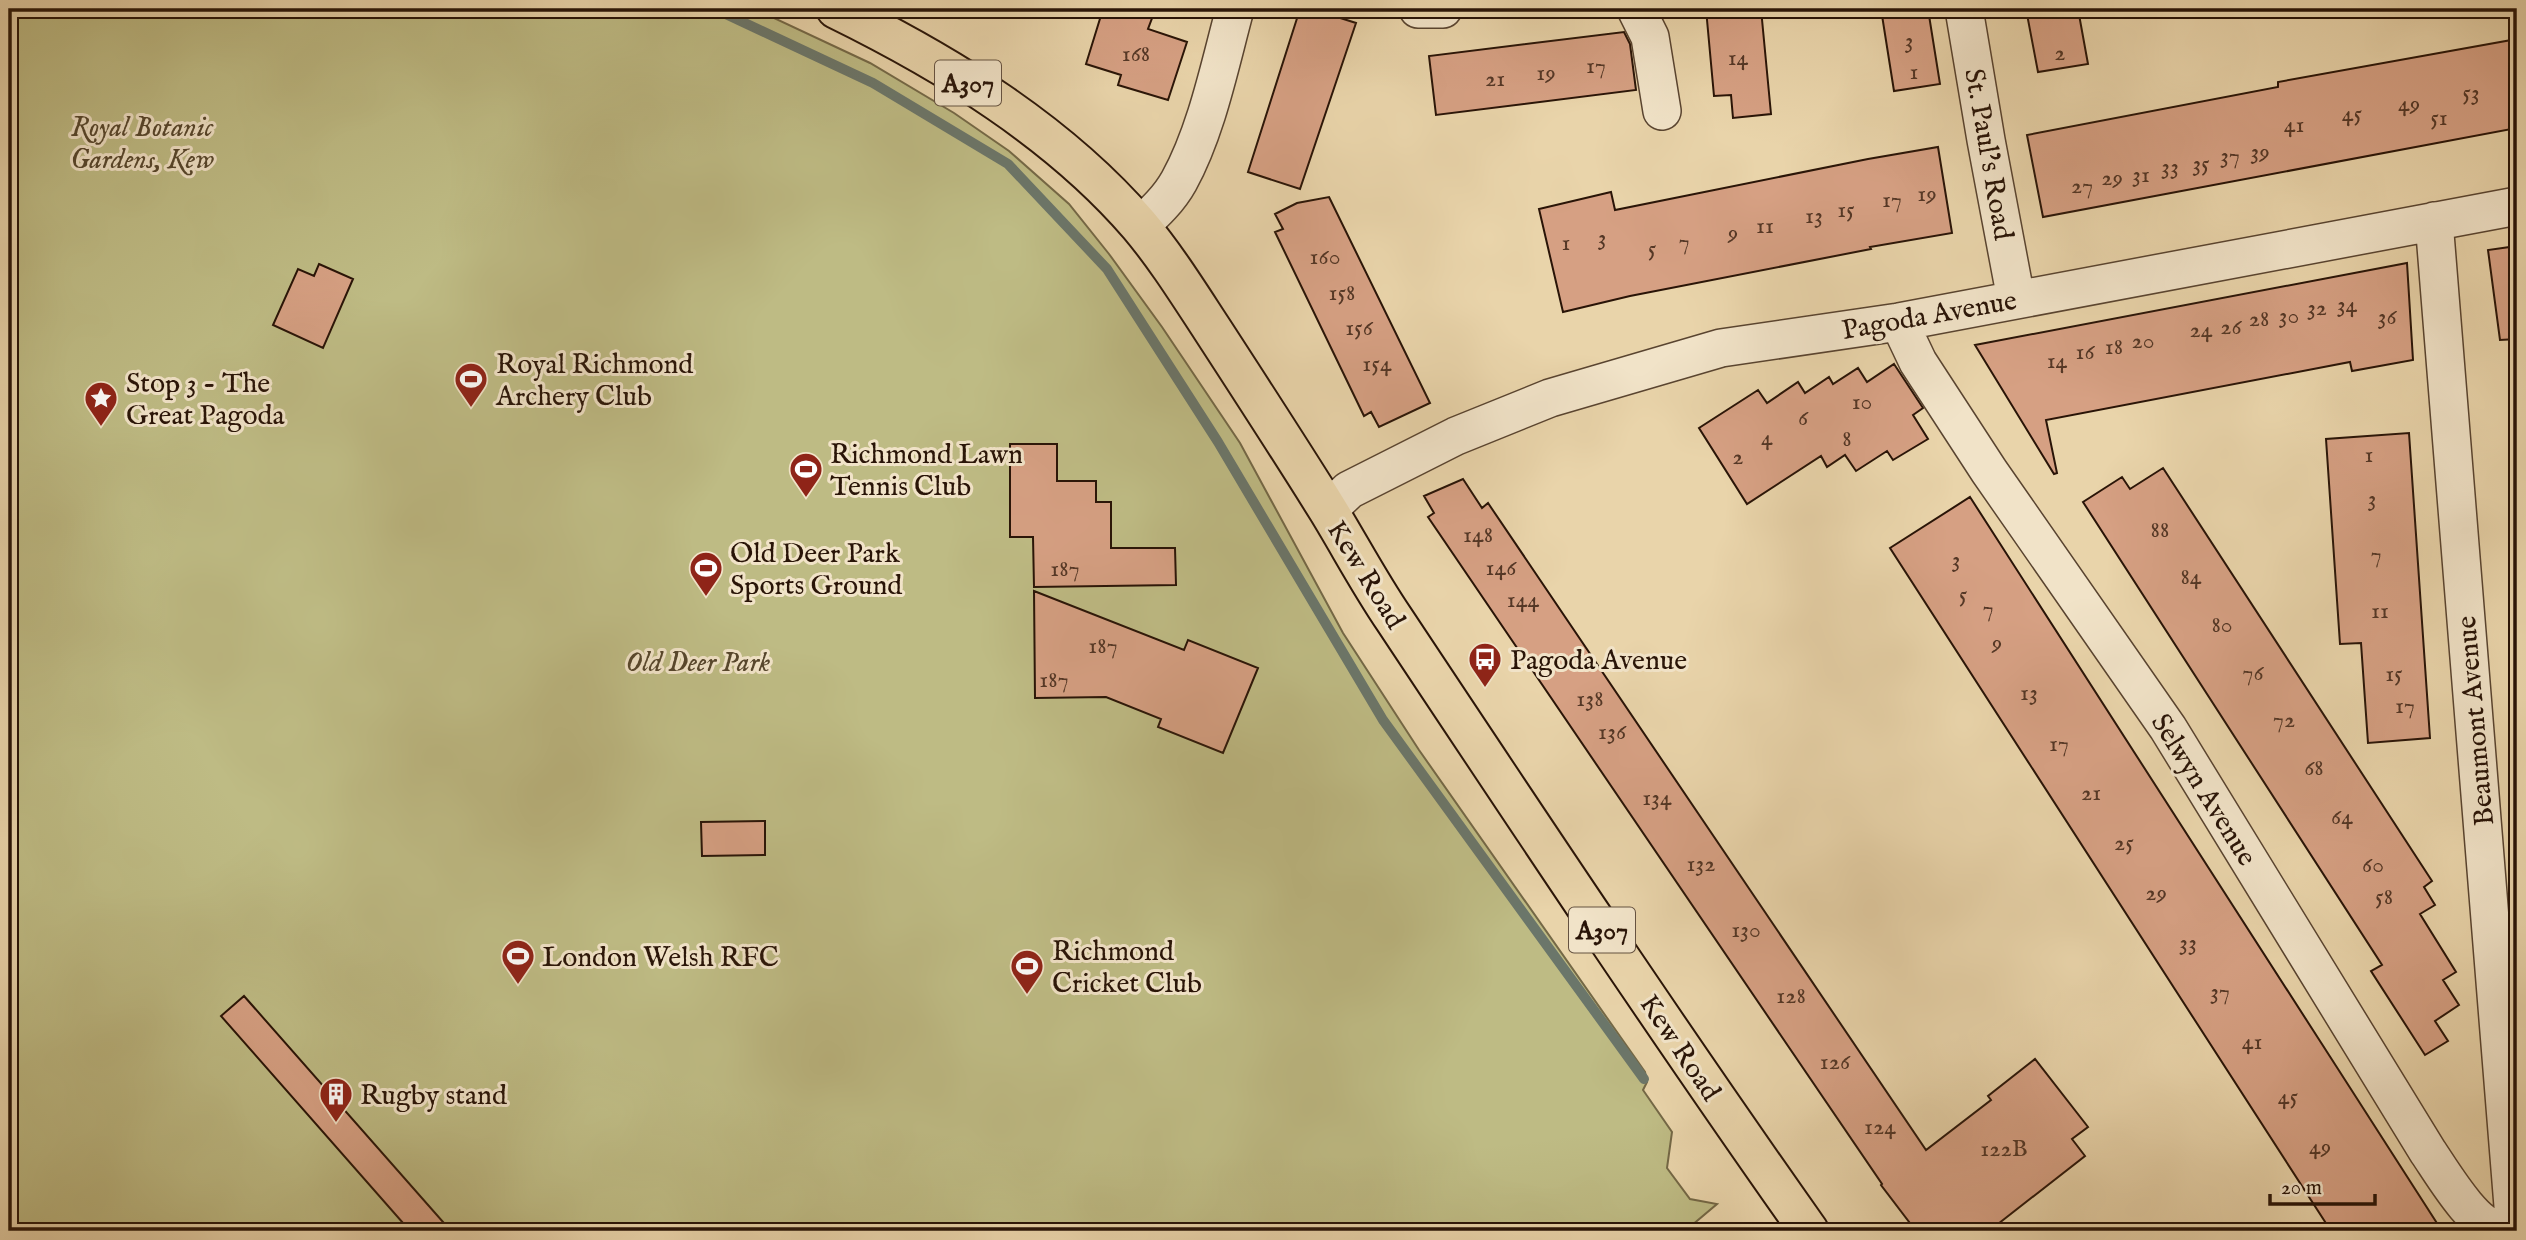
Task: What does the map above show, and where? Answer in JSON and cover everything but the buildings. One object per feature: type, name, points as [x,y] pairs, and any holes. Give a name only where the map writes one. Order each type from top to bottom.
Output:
[{"type":"main road","name":"Kew Road","points":[[836,9],[880,30],[957,76],[1028,124],[1079,165],[1140,226],[1194,302],[1437,685],[1709,1089],[1809,1231]]},
{"type":"street","points":[[1140,226],[1166,200],[1187,163],[1198,137],[1235,9]]},
{"type":"street","points":[[1418,9],[1443,9]]},
{"type":"street","points":[[1636,9],[1650,37],[1662,111]]},
{"type":"street","name":"St. Paul’s Road","points":[[1965,9],[2016,299]]},
{"type":"street","name":"Pagoda Avenue","points":[[1328,510],[1349,490],[1456,436],[1550,398],[1721,348],[1899,322],[2517,206]]},
{"type":"street","name":"Beaumont Avenue","points":[[2434,221],[2514,1226]]},
{"type":"street","name":"Selwyn Avenue","points":[[1899,322],[1918,362],[1989,471],[2168,728],[2428,1152],[2476,1218],[2487,1226],[2514,1226]]},
{"type":"green space","name":"Old Deer Park","points":[[9,9],[755,9],[870,63],[954,113],[1009,151],[1069,204],[1109,254],[1240,443],[1343,633],[1419,750],[1645,1072],[1647,1082],[1643,1090],[1672,1132],[1667,1168],[1690,1199],[1717,1204],[1685,1231],[9,1231]]},
{"type":"waterway","points":[[715,9],[873,83],[1008,164],[1107,269],[1218,442],[1383,720],[1644,1079]]},
{"type":"place","name":"Royal Richmond Archery Club","points":[[471,409]]},
{"type":"place","name":"Stop 3 - The Great Pagoda","points":[[101,428]]},
{"type":"place","name":"Richmond Lawn Tennis Club","points":[[806,499]]},
{"type":"place","name":"Old Deer Park Sports Ground","points":[[706,598]]},
{"type":"place","name":"Pagoda Avenue","points":[[1485,689]]},
{"type":"place","name":"London Welsh RFC","points":[[518,986]]},
{"type":"place","name":"Richmond Cricket Club","points":[[1027,996]]},
{"type":"place","name":"Rugby stand","points":[[336,1124]]},
{"type":"park label","name":"Royal Botanic Gardens, Kew","points":[[142,142]]}]
